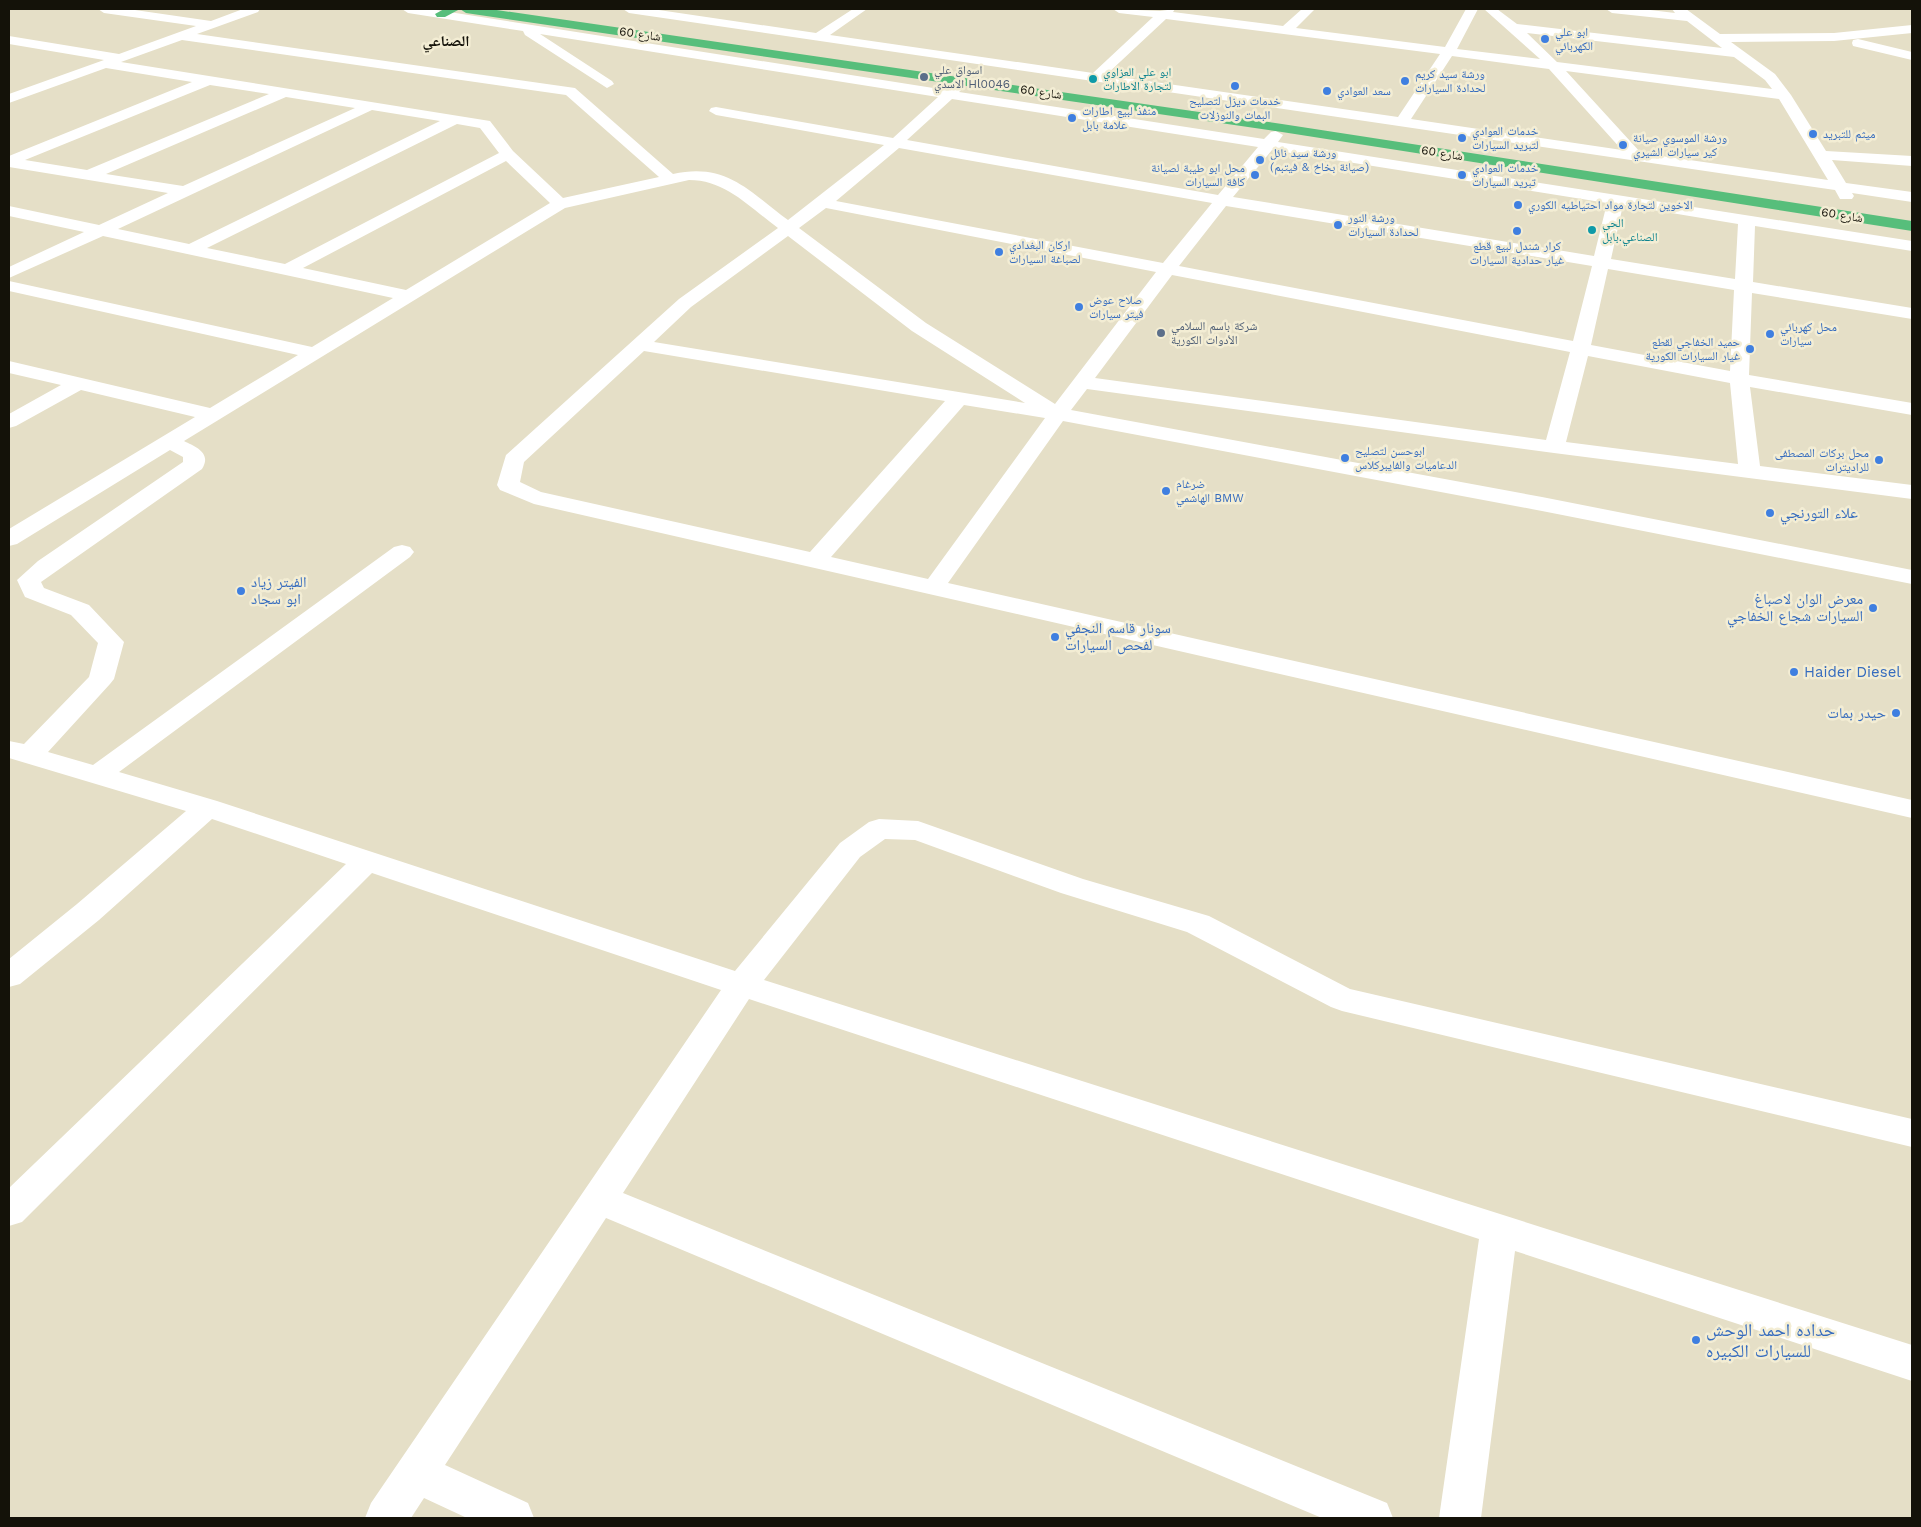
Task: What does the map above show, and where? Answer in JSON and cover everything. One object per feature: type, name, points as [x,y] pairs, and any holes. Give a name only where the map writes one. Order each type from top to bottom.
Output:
[{"type":"highway","name":"شارع 60","points":[[466,9],[1911,222]]},
{"type":"highway","name":"شارع 60","points":[[558,9],[1850,204],[1911,222]]},
{"type":"street","points":[[104,9],[212,25]]},
{"type":"street","points":[[9,99],[254,9]]},
{"type":"street","points":[[408,9],[448,11],[522,27],[1266,146],[1747,220],[1911,250],[1911,222]]},
{"type":"street","points":[[629,9],[684,12],[819,36],[1096,78],[1912,197]]},
{"type":"street","points":[[819,36],[861,9]]},
{"type":"street","points":[[1119,9],[1167,12],[1287,30],[1784,95]]},
{"type":"street","points":[[1287,30],[1309,9]]},
{"type":"street","points":[[1402,122],[1449,51],[1472,9]]},
{"type":"street","points":[[1490,9],[1515,28],[1552,65],[1637,157]]},
{"type":"street","points":[[1612,9],[1690,18]]},
{"type":"street","points":[[1678,9],[1770,77],[1784,95],[1850,204]]},
{"type":"street","points":[[1096,78],[1167,12]]},
{"type":"street","points":[[522,27],[607,84]]},
{"type":"street","points":[[1515,28],[1736,53]]},
{"type":"street","points":[[1716,38],[1834,38],[1912,29]]},
{"type":"street","points":[[180,36],[570,91],[670,179]]},
{"type":"street","points":[[1834,38],[1912,56]]},
{"type":"street","points":[[9,40],[120,58]]},
{"type":"street","points":[[105,64],[485,124],[508,154],[560,204]]},
{"type":"street","points":[[9,161],[210,80]]},
{"type":"street","points":[[963,81],[898,141],[822,203],[788,226],[686,303],[514,460],[508,485],[534,497],[1912,809]]},
{"type":"street","points":[[90,175],[286,92]]},
{"type":"street","points":[[9,273],[182,191],[370,106]]},
{"type":"street","points":[[716,111],[898,141],[1221,200],[1912,314]]},
{"type":"street","points":[[190,250],[456,119]]},
{"type":"street","points":[[933,588],[1081,382],[1221,200],[1282,128]]},
{"type":"street","points":[[287,270],[508,154]]},
{"type":"street","points":[[1820,155],[1912,160]]},
{"type":"street","points":[[9,161],[182,191]]},
{"type":"street","points":[[9,539],[560,204],[699,174],[716,176],[727,182],[788,226],[919,327],[1057,414]]},
{"type":"street","points":[[1554,447],[1581,348],[1616,200]]},
{"type":"street","points":[[822,203],[1739,379],[1912,408]]},
{"type":"street","points":[[9,211],[409,296]]},
{"type":"street","points":[[1747,220],[1739,379],[1750,471]]},
{"type":"street","points":[[9,286],[315,353]]},
{"type":"street","points":[[640,345],[1057,414],[1551,506],[1912,577]]},
{"type":"street","points":[[9,367],[213,415]]},
{"type":"street","points":[[1081,382],[1554,447],[1912,492]]},
{"type":"street","points":[[9,422],[79,383]]},
{"type":"street","points":[[815,561],[959,398]]},
{"type":"street","points":[[19,752],[101,679],[111,642],[80,610],[33,592],[29,580],[46,566],[194,464],[194,454],[169,442]]},
{"type":"street","points":[[98,775],[402,552]]},
{"type":"street","points":[[19,752],[207,808],[742,985],[1912,1363]]},
{"type":"street","points":[[9,976],[88,912],[207,808]]},
{"type":"street","points":[[386,1518],[742,985],[850,850],[878,829],[918,832],[1072,886],[1198,924],[1342,999],[1912,1133]]},
{"type":"street","points":[[9,1211],[367,862]]},
{"type":"street","points":[[599,1199],[1372,1518]]},
{"type":"street","points":[[1460,1518],[1499,1229]]},
{"type":"street","points":[[416,1474],[514,1518]]},
{"type":"place","name":"ابو علي الكهربائي","points":[[1545,39]]},
{"type":"place","name":"اسواق علي الاسدي Hl0046","points":[[924,77]]},
{"type":"place","name":"ابو علي العزاوي لتجارة الاطارات","points":[[1093,79]]},
{"type":"place","name":"ورشة سيد كريم لحدادة السيارات","points":[[1405,81]]},
{"type":"place","name":"خدمات ديزل لتصليح البمات والنوزلات","points":[[1235,86]]},
{"type":"place","name":"سعد العوادي","points":[[1327,91]]},
{"type":"place","name":"منفذ لبيع اطارات علامة بابل","points":[[1072,118]]},
{"type":"place","name":"ميثم للتبريد","points":[[1813,134]]},
{"type":"place","name":"خدمات العوادي لتبريد السيارات","points":[[1462,138]]},
{"type":"place","name":"ورشة الموسوي صيانة كير سيارات الشيري","points":[[1623,145]]},
{"type":"place","name":"ورشة سيد نائل (صيانة بخاخ & فيتبم)","points":[[1260,160]]},
{"type":"place","name":"محل ابو طيبة لصيانة كافة السيارات","points":[[1255,175]]},
{"type":"place","name":"خدمات العوادي تبريد السيارات","points":[[1462,175]]},
{"type":"place","name":"الاخوين لتجارة مواد احتياطيه الكوري","points":[[1518,205]]},
{"type":"place","name":"ورشة النور لحدادة السيارات","points":[[1338,225]]},
{"type":"place","name":"الحي الصناعي.بابل","points":[[1592,230]]},
{"type":"place","name":"كرار شندل لبيع قطع غيار حدادية السيارات","points":[[1517,231]]},
{"type":"place","name":"اركان البغدادي لصباغة السيارات","points":[[999,252]]},
{"type":"place","name":"صلاح عوض فيتر سيارات","points":[[1079,307]]},
{"type":"place","name":"شركة باسم السلامي الأدوات الكورية","points":[[1161,333]]},
{"type":"place","name":"محل كهربائي سيارات","points":[[1770,334]]},
{"type":"place","name":"حميد الخفاجي لقطع غيار السيارات الكورية","points":[[1750,349]]},
{"type":"place","name":"ابوحسن لتصليح الدعاميات والفايبركلاس","points":[[1345,458]]},
{"type":"place","name":"محل بركات المصطفى للراديترات","points":[[1879,460]]},
{"type":"place","name":"ضرغام الهاشمي BMW","points":[[1166,491]]},
{"type":"place","name":"علاء التورنجي","points":[[1770,513]]},
{"type":"place","name":"الفيتر زياد ابو سجاد","points":[[241,591]]},
{"type":"place","name":"معرض الوان لاصباغ السيارات شجاع الخفاجي","points":[[1873,608]]},
{"type":"place","name":"سونار قاسم النجفي لفحص السيارات","points":[[1055,637]]},
{"type":"place","name":"Haider Diesel","points":[[1794,672]]},
{"type":"place","name":"حيدر بمات","points":[[1896,713]]},
{"type":"place","name":"حداده احمد الوحش للسيارات الكبيره","points":[[1696,1340]]},
{"type":"district","name":"الصناعي","points":[[446,41]]}]
